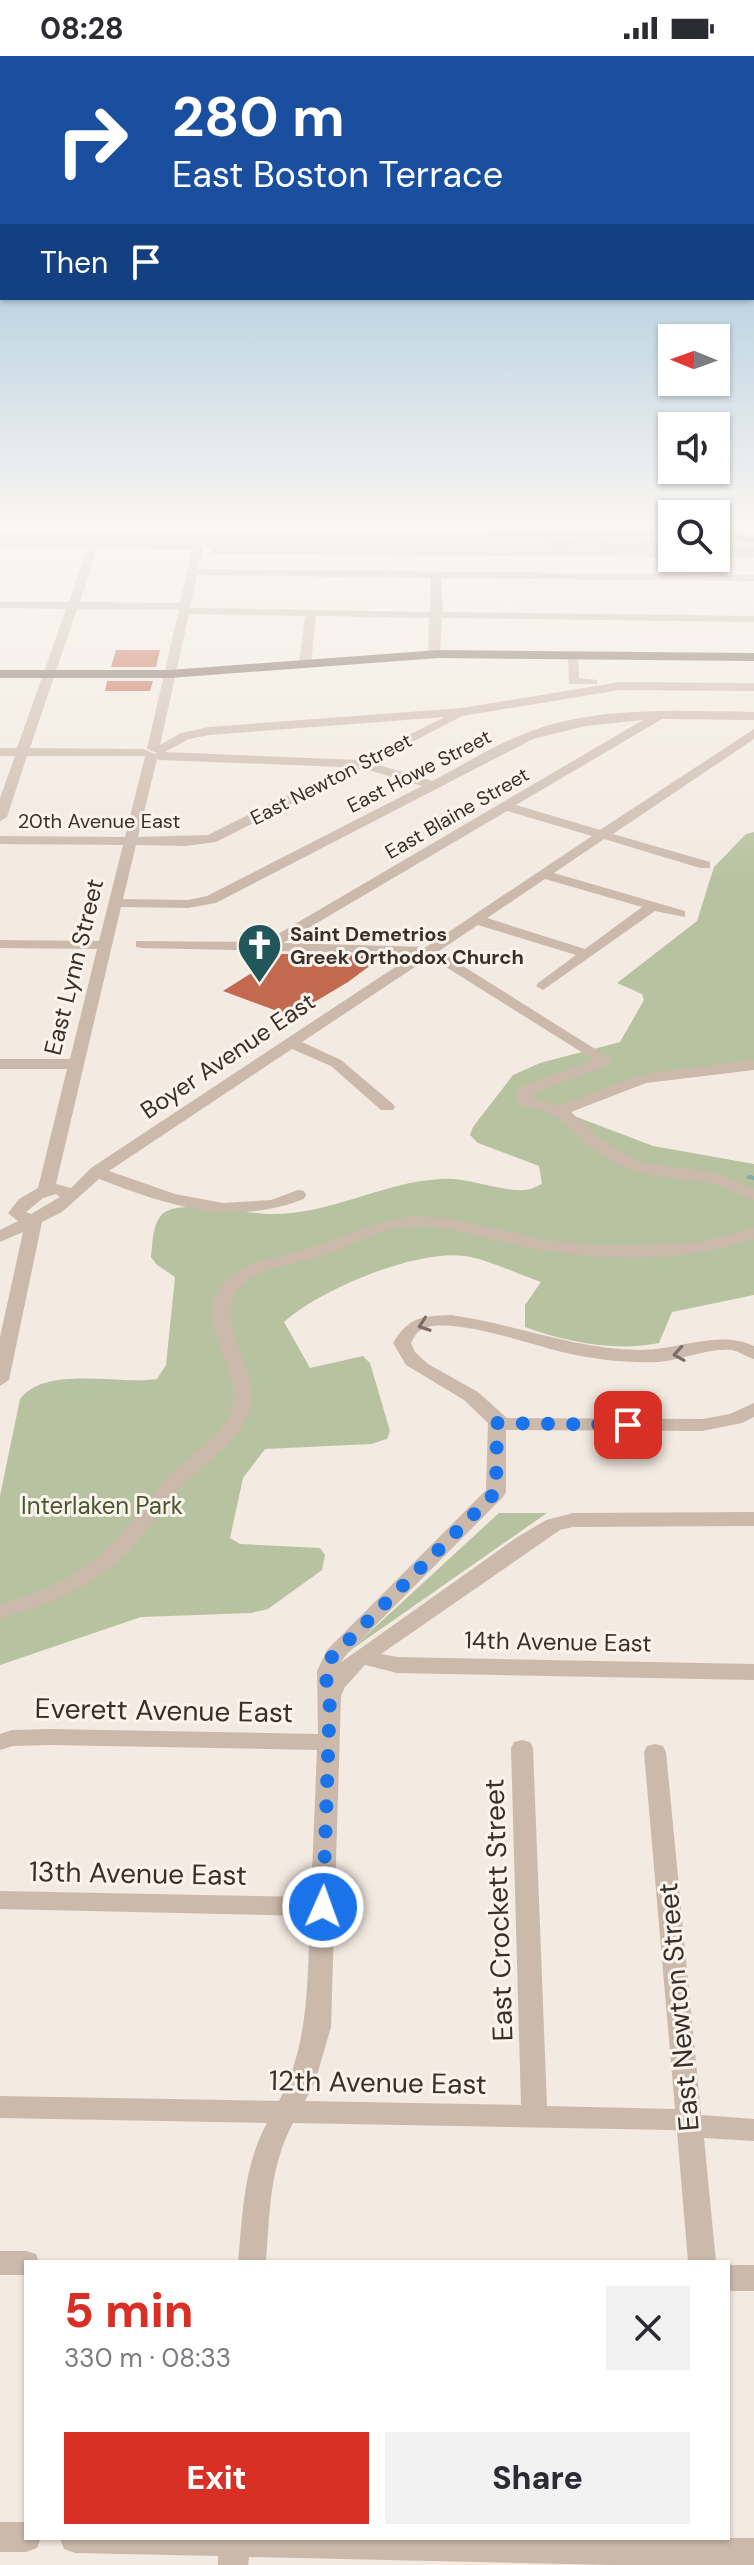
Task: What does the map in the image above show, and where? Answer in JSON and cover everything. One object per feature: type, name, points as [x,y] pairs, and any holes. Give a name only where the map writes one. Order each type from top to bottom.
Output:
[{"type":"main road","points":[[0,674],[170,674],[434,654],[754,657]]},
{"type":"street","points":[[0,817],[59,647]]},
{"type":"street","name":"East Lynn Street","points":[[47,1189],[177,647]]},
{"type":"street","points":[[305,664],[307,647]]},
{"type":"street","points":[[434,647],[434,654]]},
{"type":"street","points":[[572,655],[573,682],[620,686],[754,687]]},
{"type":"street","points":[[153,753],[185,736],[209,731],[462,712],[620,686]]},
{"type":"street","name":"East Newton Street","points":[[198,841],[228,832],[462,712]]},
{"type":"street","name":"East Blaine Street","points":[[274,946],[276,941],[661,715]]},
{"type":"street","name":"East Howe Street","points":[[115,903],[188,904],[211,900],[529,736],[604,718],[754,716]]},
{"type":"street","name":"Boyer Avenue East","points":[[26,1214],[44,1216],[97,1172],[754,733]]},
{"type":"street","points":[[0,752],[153,753],[361,764],[434,786]]},
{"type":"street","points":[[508,807],[705,865]]},
{"type":"street","name":"20th Avenue East","points":[[0,840],[198,841]]},
{"type":"street","points":[[542,874],[680,914]]},
{"type":"street","points":[[543,986],[653,906]]},
{"type":"street","points":[[474,919],[587,954]]},
{"type":"street","points":[[0,944],[104,945]]},
{"type":"street","points":[[141,944],[428,951],[598,1054],[604,1062],[526,1090],[523,1095],[532,1104],[560,1111],[595,1143],[629,1163],[646,1169],[717,1178],[754,1195]]},
{"type":"street","points":[[292,1043],[336,1063],[387,1107]]},
{"type":"street","points":[[0,1064],[75,1064]]},
{"type":"street","points":[[560,1111],[643,1079],[754,1065]]},
{"type":"street","points":[[97,1172],[142,1191],[214,1205],[253,1208],[284,1202],[298,1195]]},
{"type":"street","name":"Boyer Avenue East","points":[[26,1214],[47,1189],[97,1172]]},
{"type":"street","points":[[47,1189],[63,1189],[68,1197]]},
{"type":"street","points":[[0,1207],[26,1214]]},
{"type":"street","points":[[0,1230],[26,1214]]},
{"type":"street","points":[[0,1237],[26,1214]]},
{"type":"street","points":[[0,1376],[26,1264],[26,1214]]},
{"type":"street","points":[[0,1611],[47,1598],[102,1566],[127,1541],[172,1484],[230,1430],[238,1419],[244,1389],[241,1371],[225,1337],[222,1305],[232,1284],[252,1271],[330,1247],[387,1224],[407,1221],[451,1224],[558,1248],[597,1250],[696,1249],[754,1233]]},
{"type":"street","points":[[0,1244],[19,1250],[26,1264]]},
{"type":"street","points":[[252,2260],[259,2177],[268,2146],[302,2082],[318,2027],[330,1696],[325,1674],[331,1658],[496,1492],[497,1423],[469,1394],[410,1358],[403,1348],[406,1333],[420,1324],[456,1320],[552,1345],[609,1355],[668,1356],[721,1344],[739,1346],[754,1353]]},
{"type":"street","points":[[497,1423],[702,1425],[735,1419],[754,1409]]},
{"type":"street","points":[[330,1696],[343,1674],[361,1657],[533,1536],[562,1522],[596,1518],[754,1519]]},
{"type":"street","name":"14th Avenue East","points":[[361,1657],[397,1665],[754,1672]]},
{"type":"street","name":"Everett Avenue East","points":[[0,1742],[12,1738],[51,1737],[328,1742]]},
{"type":"street","name":"East Crockett Street","points":[[522,1748],[534,2117]]},
{"type":"street","name":"East Newton Street","points":[[655,1752],[702,2260]]},
{"type":"street","name":"13th Avenue East","points":[[0,1900],[323,1907]]},
{"type":"street","name":"12th Avenue East","points":[[0,2107],[672,2119],[689,2125],[754,2130]]},
{"type":"street","points":[[0,2263],[24,2263]]},
{"type":"street","points":[[730,2278],[754,2278]]},
{"type":"street","points":[[0,2537],[24,2537]]},
{"type":"street","points":[[107,2540],[234,2548],[735,2552]]},
{"type":"green space","name":"Interlaken Park","points":[[754,832],[754,1065],[667,1075],[561,1111],[653,1146],[754,1164],[754,1295],[672,1312],[659,1343],[609,1346],[574,1341],[525,1327],[525,1305],[541,1282],[474,1258],[445,1256],[421,1259],[395,1265],[344,1285],[284,1322],[310,1368],[363,1356],[370,1363],[390,1431],[387,1439],[371,1444],[265,1449],[243,1478],[230,1538],[240,1544],[320,1548],[325,1555],[322,1570],[268,1609],[251,1613],[141,1617],[0,1665],[0,1496],[20,1399],[47,1382],[64,1379],[157,1379],[166,1365],[175,1277],[151,1257],[154,1232],[161,1216],[174,1208],[187,1207],[263,1214],[295,1213],[398,1186],[441,1179],[516,1190],[527,1190],[542,1184],[539,1166],[478,1143],[470,1135],[473,1127],[513,1075],[540,1063],[620,1042],[644,1000],[642,994],[617,983],[697,921],[714,867],[746,834]]},
{"type":"green space","points":[[499,1513],[547,1513],[348,1652]]},
{"type":"building","points":[[116,650],[160,650],[156,667],[111,667]]},
{"type":"building","points":[[107,681],[153,681],[150,691],[105,691]]},
{"type":"building","name":"Saint Demetrios Greek Orthodox Church","points":[[282,954],[383,956],[348,982],[291,1016],[223,991]]},
{"type":"waterway","points":[[749,1177],[754,1178]]},
{"type":"place","name":"Saint Demetrios Greek Orthodox Church","points":[[259,984]]},
{"type":"route","points":[[323,1907],[330,1696],[325,1674],[331,1658],[496,1492],[497,1423],[628,1425]]}]
